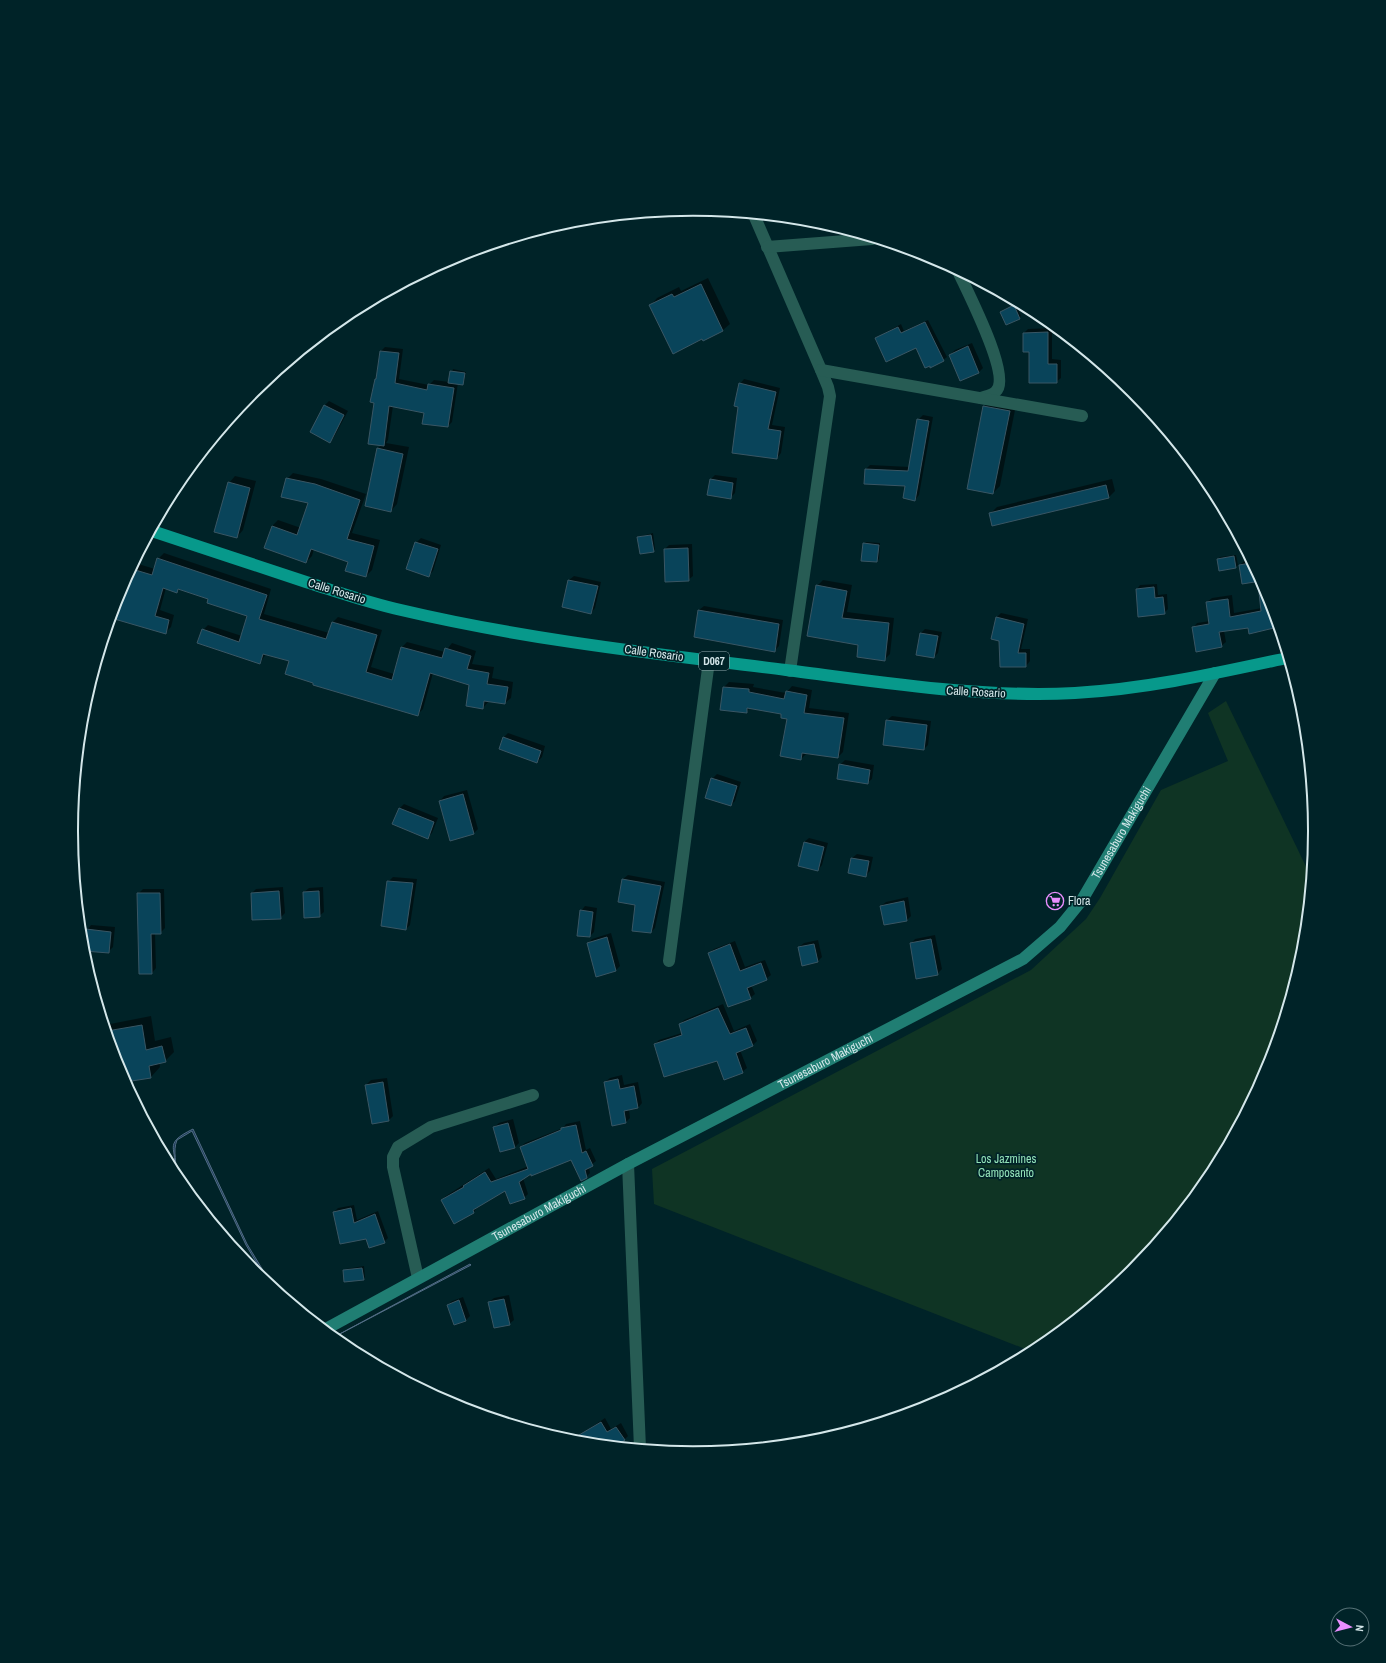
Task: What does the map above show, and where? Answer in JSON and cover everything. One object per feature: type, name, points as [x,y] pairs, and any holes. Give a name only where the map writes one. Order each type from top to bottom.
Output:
[{"type":"main road","name":"Calle Rosario","points":[[156,532],[300,580],[398,610],[482,628],[709,661],[946,690],[1019,694],[1079,693],[1127,689],[1283,659]]},
{"type":"street","points":[[756,220],[821,370],[830,396],[790,671]]},
{"type":"street","points":[[767,247],[861,240]]},
{"type":"street","points":[[961,278],[995,354],[999,369],[1000,380],[998,389],[992,394],[981,398]]},
{"type":"street","points":[[821,370],[1082,416]]},
{"type":"street","points":[[668,961],[709,661]]},
{"type":"street","name":"Tsunesaburo Makiguchi","points":[[330,1327],[628,1164],[1023,959],[1060,928],[1082,900],[1215,673]]},
{"type":"street","points":[[418,1278],[393,1167],[393,1157],[398,1147],[431,1126],[533,1095]]},
{"type":"street","points":[[628,1164],[640,1444]]},
{"type":"green space","name":"Los Jazmines Camposanto","points":[[1226,701],[1307,869],[1303,912],[1296,951],[1287,991],[1261,1067],[1245,1104],[1226,1139],[1181,1206],[1128,1266],[1098,1294],[1067,1319],[1025,1349],[654,1204],[652,1169],[1031,970],[1086,919],[1100,898],[1161,790],[1228,761],[1208,713]]},
{"type":"water","points":[[193,1129],[247,1244],[264,1271],[259,1267],[246,1245],[192,1131],[177,1140],[175,1149],[176,1164],[175,1162],[174,1143],[177,1139]]},
{"type":"water","points":[[470,1264],[471,1265],[339,1334]]},
{"type":"building","points":[[701,284],[723,331],[703,341],[702,339],[673,354],[649,305],[672,294],[674,297]]},
{"type":"building","points":[[1012,306],[1015,308],[1020,319],[1006,325],[1000,312]]},
{"type":"building","points":[[925,322],[944,361],[930,368],[930,366],[925,368],[916,348],[886,362],[875,338],[898,327],[901,333]]},
{"type":"building","points":[[1048,332],[1048,364],[1057,364],[1057,383],[1029,383],[1029,352],[1023,352],[1023,333]]},
{"type":"building","points":[[968,346],[979,373],[960,381],[949,355]]},
{"type":"building","points":[[380,351],[399,353],[395,383],[427,390],[428,384],[454,388],[448,427],[422,424],[424,413],[389,406],[384,446],[368,444],[374,403],[370,402],[376,379]]},
{"type":"building","points":[[450,371],[465,373],[463,385],[448,383]]},
{"type":"building","points":[[739,383],[776,392],[768,429],[781,431],[777,459],[732,453],[738,407],[734,406]]},
{"type":"building","points":[[324,405],[344,415],[330,443],[310,432]]},
{"type":"building","points":[[983,406],[1010,411],[993,494],[967,489]]},
{"type":"building","points":[[917,419],[929,421],[915,501],[903,498],[905,486],[864,484],[865,469],[908,471]]},
{"type":"building","points":[[377,448],[403,454],[391,512],[365,506]]},
{"type":"building","points":[[286,478],[315,484],[360,500],[347,539],[374,546],[366,577],[345,571],[348,562],[311,549],[306,563],[264,548],[272,526],[297,535],[308,503],[281,497]]},
{"type":"building","points":[[710,479],[733,483],[731,499],[707,495]]},
{"type":"building","points":[[228,482],[250,488],[237,538],[214,532]]},
{"type":"building","points":[[1106,485],[1109,498],[992,526],[989,513]]},
{"type":"building","points":[[651,535],[654,552],[640,554],[637,537]]},
{"type":"building","points":[[415,542],[438,549],[429,577],[406,569]]},
{"type":"building","points":[[863,543],[879,545],[877,562],[861,561]]},
{"type":"building","points":[[688,548],[689,581],[665,582],[664,549]]},
{"type":"building","points":[[1234,556],[1236,568],[1219,571],[1217,559]]},
{"type":"building","points":[[157,558],[267,595],[259,619],[326,639],[332,622],[377,635],[366,672],[392,680],[401,647],[442,658],[445,648],[471,656],[467,669],[489,673],[487,684],[508,687],[505,704],[484,701],[483,709],[466,706],[469,685],[430,673],[418,716],[313,685],[313,683],[285,674],[289,661],[263,654],[260,664],[197,643],[202,629],[239,642],[247,616],[207,603],[208,599],[178,589],[177,593],[163,588],[155,616],[169,620],[166,634],[116,620],[136,570],[152,575]]},
{"type":"building","points":[[1247,564],[1255,582],[1242,584],[1239,565]]},
{"type":"building","points":[[568,580],[598,586],[591,614],[562,607]]},
{"type":"building","points":[[816,585],[847,591],[842,618],[889,623],[885,661],[857,657],[858,645],[807,636]]},
{"type":"building","points":[[1154,587],[1155,598],[1163,597],[1165,614],[1138,617],[1136,589]]},
{"type":"building","points":[[1259,591],[1273,628],[1249,634],[1248,628],[1219,632],[1222,647],[1196,652],[1192,627],[1209,624],[1206,602],[1228,599],[1230,617],[1261,611]]},
{"type":"building","points":[[698,610],[779,624],[775,652],[694,637]]},
{"type":"building","points":[[996,617],[1024,624],[1018,653],[1026,653],[1026,667],[1000,667],[999,641],[991,639]]},
{"type":"building","points":[[920,633],[938,636],[934,658],[916,655]]},
{"type":"building","points":[[723,687],[749,689],[749,692],[784,699],[786,691],[807,695],[804,713],[844,718],[838,758],[802,753],[801,760],[780,756],[787,719],[781,718],[781,714],[747,708],[747,713],[720,710]]},
{"type":"building","points":[[886,720],[927,725],[924,750],[883,745]]},
{"type":"building","points":[[503,737],[541,751],[537,763],[499,749]]},
{"type":"building","points":[[839,764],[870,770],[868,784],[837,779]]},
{"type":"building","points":[[711,778],[737,786],[731,806],[705,798]]},
{"type":"building","points":[[463,794],[474,834],[450,841],[439,801]]},
{"type":"building","points":[[399,808],[434,822],[428,839],[392,824]]},
{"type":"building","points":[[804,842],[824,847],[818,871],[798,866]]},
{"type":"building","points":[[851,858],[869,861],[866,877],[848,873]]},
{"type":"building","points":[[622,879],[661,886],[651,933],[632,931],[635,905],[618,902]]},
{"type":"building","points":[[387,881],[413,883],[406,930],[381,926]]},
{"type":"building","points":[[279,891],[281,919],[252,920],[251,893]]},
{"type":"building","points":[[319,891],[320,917],[304,918],[303,892]]},
{"type":"building","points":[[137,893],[160,893],[161,934],[151,934],[152,974],[139,974]]},
{"type":"building","points":[[904,901],[907,921],[884,925],[880,906]]},
{"type":"building","points":[[580,910],[593,912],[590,937],[577,936]]},
{"type":"building","points":[[86,929],[111,932],[109,953],[90,951]]},
{"type":"building","points":[[607,937],[616,971],[596,977],[587,943]]},
{"type":"building","points":[[931,939],[938,975],[916,979],[910,943]]},
{"type":"building","points":[[730,944],[740,971],[761,963],[767,980],[747,988],[751,999],[728,1007],[708,953]]},
{"type":"building","points":[[814,944],[818,962],[802,966],[798,947]]},
{"type":"building","points":[[718,1008],[730,1034],[746,1028],[753,1046],[736,1053],[743,1073],[724,1080],[717,1061],[664,1077],[654,1044],[682,1035],[679,1024]]},
{"type":"building","points":[[142,1025],[146,1050],[162,1046],[166,1062],[149,1066],[151,1078],[131,1081],[111,1030]]},
{"type":"building","points":[[618,1079],[620,1089],[634,1086],[638,1108],[624,1111],[626,1123],[612,1126],[604,1082]]},
{"type":"building","points":[[383,1082],[389,1121],[372,1124],[365,1085]]},
{"type":"building","points":[[508,1123],[515,1148],[500,1152],[493,1127]]},
{"type":"building","points":[[576,1125],[582,1153],[586,1151],[593,1166],[585,1170],[587,1178],[581,1181],[571,1160],[531,1176],[531,1174],[519,1182],[525,1199],[510,1204],[505,1191],[473,1210],[474,1213],[454,1224],[441,1200],[464,1187],[463,1186],[485,1172],[491,1182],[528,1169],[520,1147],[561,1130],[561,1128]]},
{"type":"building","points":[[351,1208],[354,1223],[375,1214],[385,1243],[369,1248],[366,1239],[340,1244],[333,1212]]},
{"type":"building","points":[[362,1268],[364,1280],[344,1282],[343,1270]]},
{"type":"building","points":[[504,1299],[510,1325],[494,1328],[488,1302]]},
{"type":"building","points":[[459,1300],[466,1321],[454,1325],[447,1305]]},
{"type":"building","points":[[601,1422],[607,1432],[616,1427],[625,1440],[622,1442],[613,1441],[579,1435]]},
{"type":"place","name":"Flora","points":[[1055,901]]}]
